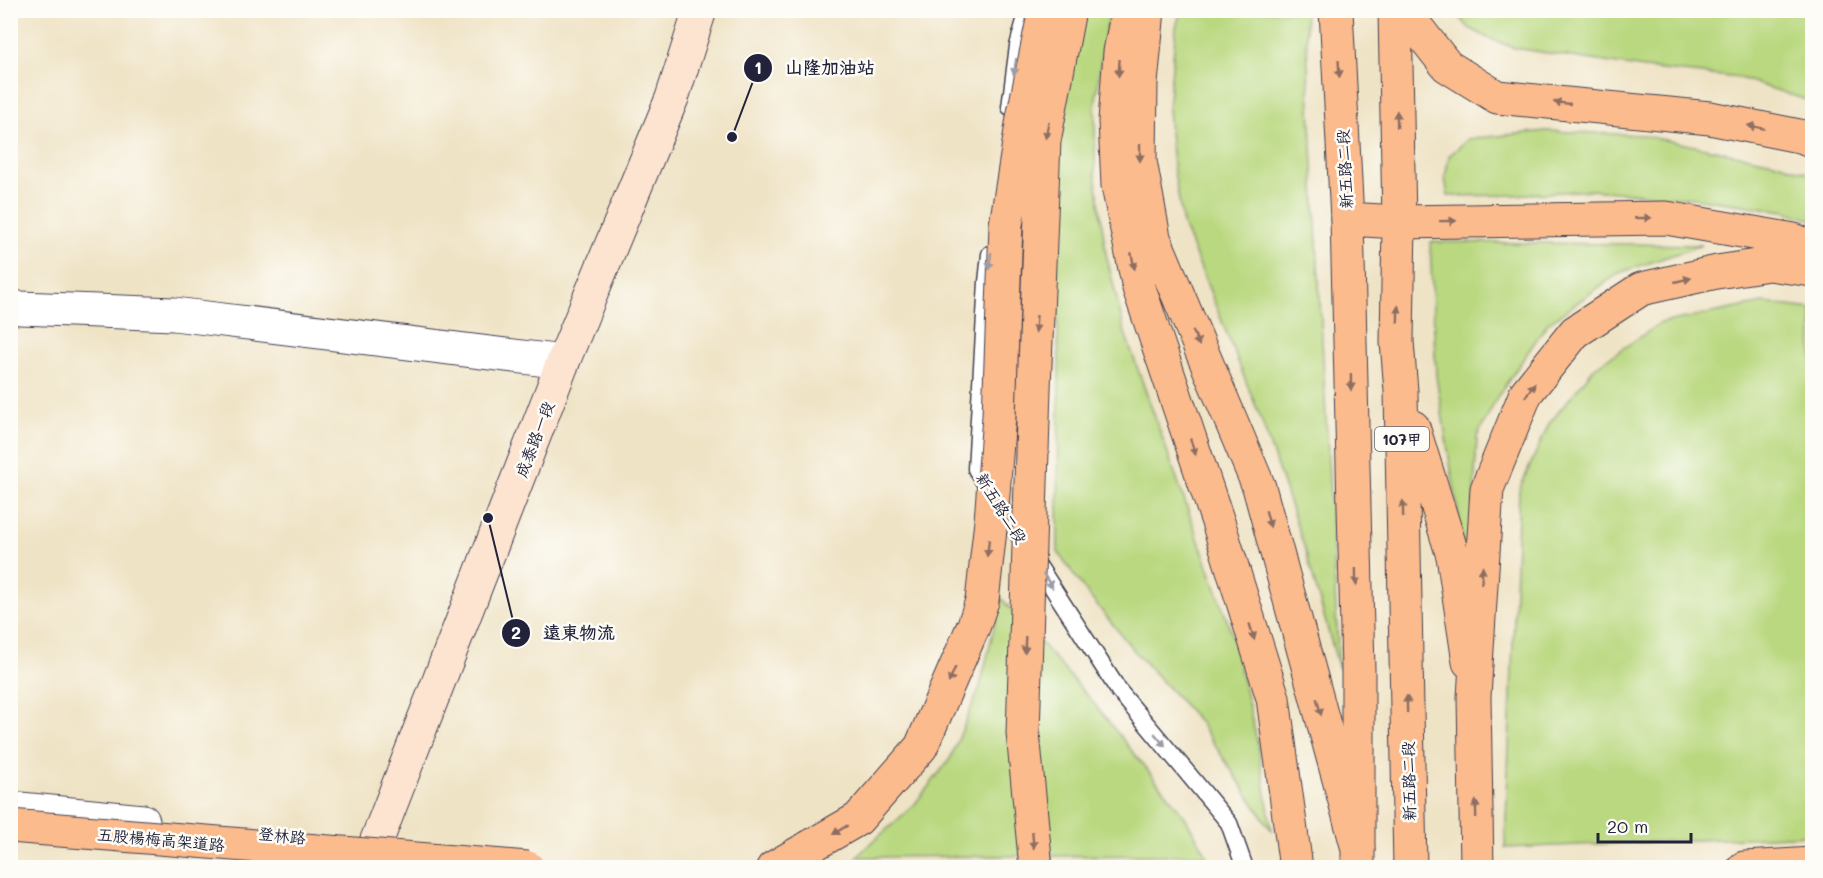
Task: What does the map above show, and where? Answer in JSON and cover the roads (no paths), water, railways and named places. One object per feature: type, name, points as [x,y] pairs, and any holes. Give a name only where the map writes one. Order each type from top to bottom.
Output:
[{"type":"main road","name":"成泰路一段","points":[[372,856],[563,362],[672,98],[700,10]]},
{"type":"main road","points":[[773,867],[858,819],[921,747],[974,625],[982,601],[992,521],[998,428],[1006,225],[1023,118],[1045,10]]},
{"type":"main road","points":[[1035,867],[1023,733],[1034,377],[1044,141],[1069,10]]},
{"type":"main road","points":[[1128,10],[1120,52],[1115,121],[1118,186],[1139,288],[1219,525],[1273,698],[1296,867]]},
{"type":"main road","points":[[1148,10],[1141,82],[1140,161],[1154,238],[1259,487],[1358,858]]},
{"type":"main road","name":"新五路二段","points":[[1336,10],[1347,219],[1358,670],[1358,858]]},
{"type":"main road","name":"新五路二段","points":[[1395,10],[1399,222],[1397,342],[1401,391],[1410,867]]},
{"type":"main road","points":[[1403,10],[1447,66],[1497,97],[1710,118],[1804,137],[1812,141]]},
{"type":"main road","points":[[1347,219],[1399,222],[1666,218],[1794,240],[1812,248]]},
{"type":"main road","points":[[1477,867],[1474,697],[1487,489],[1526,393],[1575,332],[1641,289],[1717,272],[1769,264],[1812,270]]},
{"type":"main road","points":[[1401,391],[1453,556],[1474,697]]},
{"type":"main road","name":"五股楊梅高架道路","points":[[10,826],[528,867]]},
{"type":"main road","points":[[1744,867],[1812,864]]},
{"type":"street","points":[[20,308],[174,314],[563,362]]},
{"type":"street","name":"登林路","points":[[10,808],[372,856]]},
{"type":"lane","name":"新五路二段","points":[[1028,10],[1018,46],[987,282],[976,469],[1119,691],[1229,823],[1245,867]]},
{"type":"place","name":"山隆加油站","points":[[732,137]]},
{"type":"place","name":"遠東物流","points":[[488,518]]}]
